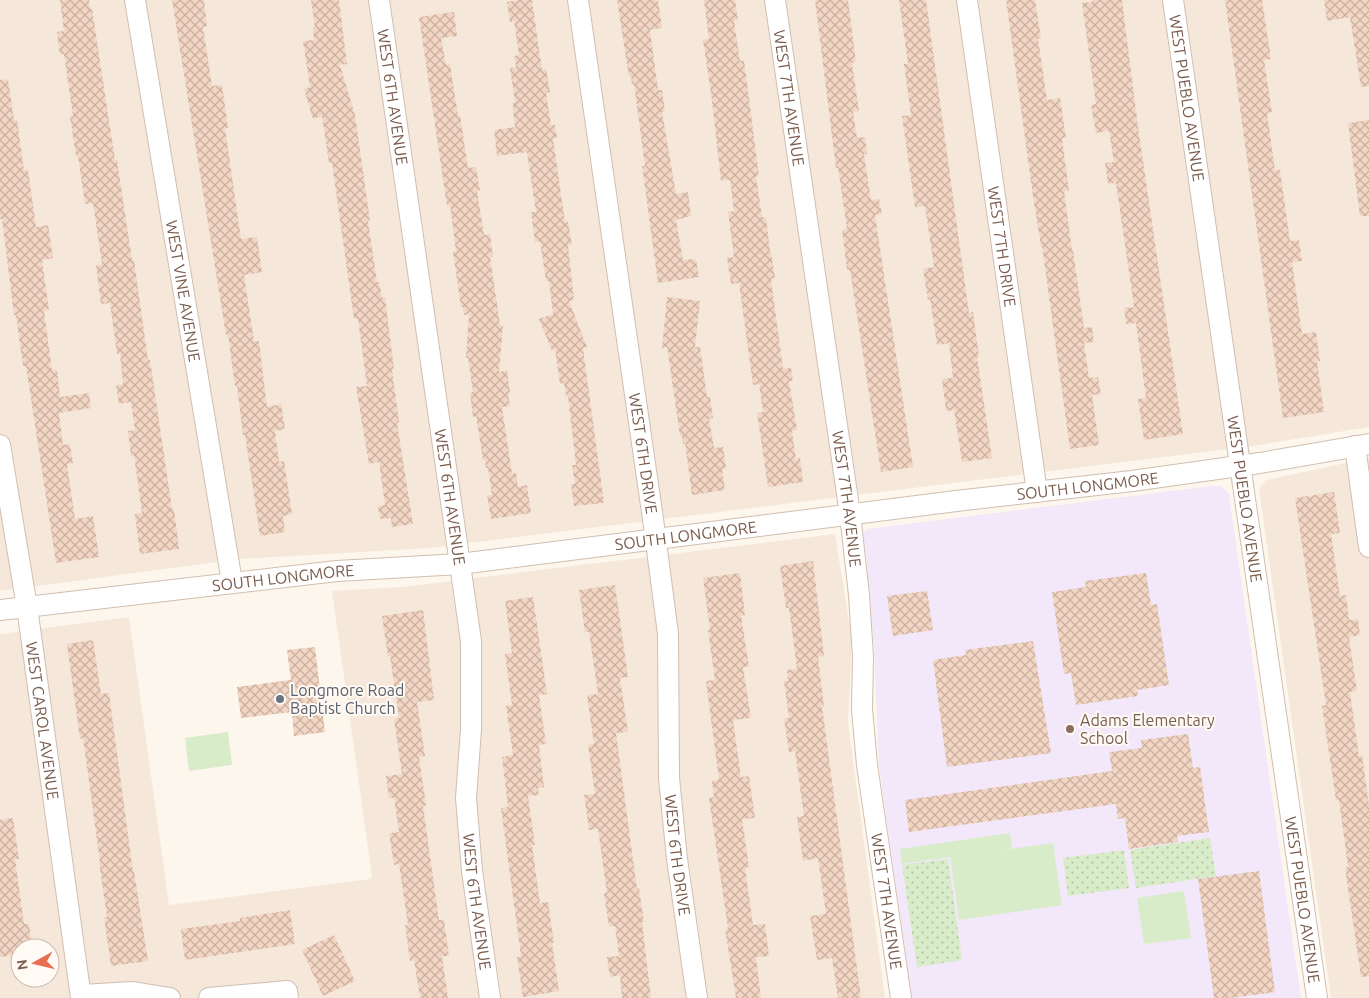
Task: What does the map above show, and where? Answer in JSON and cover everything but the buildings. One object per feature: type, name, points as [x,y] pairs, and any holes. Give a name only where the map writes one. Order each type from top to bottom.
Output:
[{"type":"street","name":"WEST VINE AVENUE","points":[[135,0],[232,582]]},
{"type":"street","name":"WEST 6TH AVENUE","points":[[378,0],[471,641],[471,729],[466,798],[472,871],[490,998]]},
{"type":"street","name":"WEST 6TH DRIVE","points":[[578,0],[656,538],[668,634],[670,787],[676,859],[696,998]]},
{"type":"street","name":"WEST 7TH AVENUE","points":[[775,0],[850,514],[859,594],[863,657],[862,709],[866,756],[901,998]]},
{"type":"street","name":"WEST 7TH DRIVE","points":[[967,0],[1037,492]]},
{"type":"street","name":"WEST PUEBLO AVENUE","points":[[1173,0],[1317,998]]},
{"type":"street","name":"WEST CAROL AVENUE","points":[[0,445],[26,607],[81,996]]},
{"type":"street","name":"SOUTH LONGMORE","points":[[0,610],[337,571],[460,564],[1240,466],[1362,445]]},
{"type":"street","points":[[1362,445],[1369,546]]},
{"type":"street","points":[[208,998],[287,991],[288,998]]},
{"type":"street","points":[[81,996],[133,992],[170,998]]},
{"type":"shaded area","points":[[0,0],[1369,0],[1369,427],[1259,445],[430,548],[239,559],[0,591]]},
{"type":"shaded area","points":[[1369,458],[1369,998],[1331,998],[1259,489],[1266,480]]},
{"type":"shaded area","name":"Adams Elementary School","points":[[1221,486],[1229,494],[1301,998],[912,998],[879,766],[874,646],[866,553],[863,541],[864,533],[867,529]]},
{"type":"shaded area","points":[[835,534],[852,640],[848,723],[885,998],[0,998],[0,634],[129,617],[169,905],[370,879],[372,876],[332,591],[403,587]]},
{"type":"green space","points":[[228,732],[232,765],[189,771],[185,738]]},
{"type":"green space","points":[[1010,833],[1012,848],[995,851],[1053,843],[1062,905],[959,920],[950,857],[902,864],[900,849]]},
{"type":"green space","points":[[1210,838],[1216,876],[1136,888],[1130,850]]},
{"type":"green space","points":[[1124,850],[1129,888],[1068,896],[1063,858]]},
{"type":"green space","points":[[948,859],[962,960],[917,967],[902,865]]},
{"type":"green space","points":[[1184,891],[1191,938],[1144,944],[1137,898]]},
{"type":"place","name":"Longmore Road Baptist Church","points":[[280,699]]},
{"type":"place","name":"Adams Elementary School","points":[[1070,729]]}]
